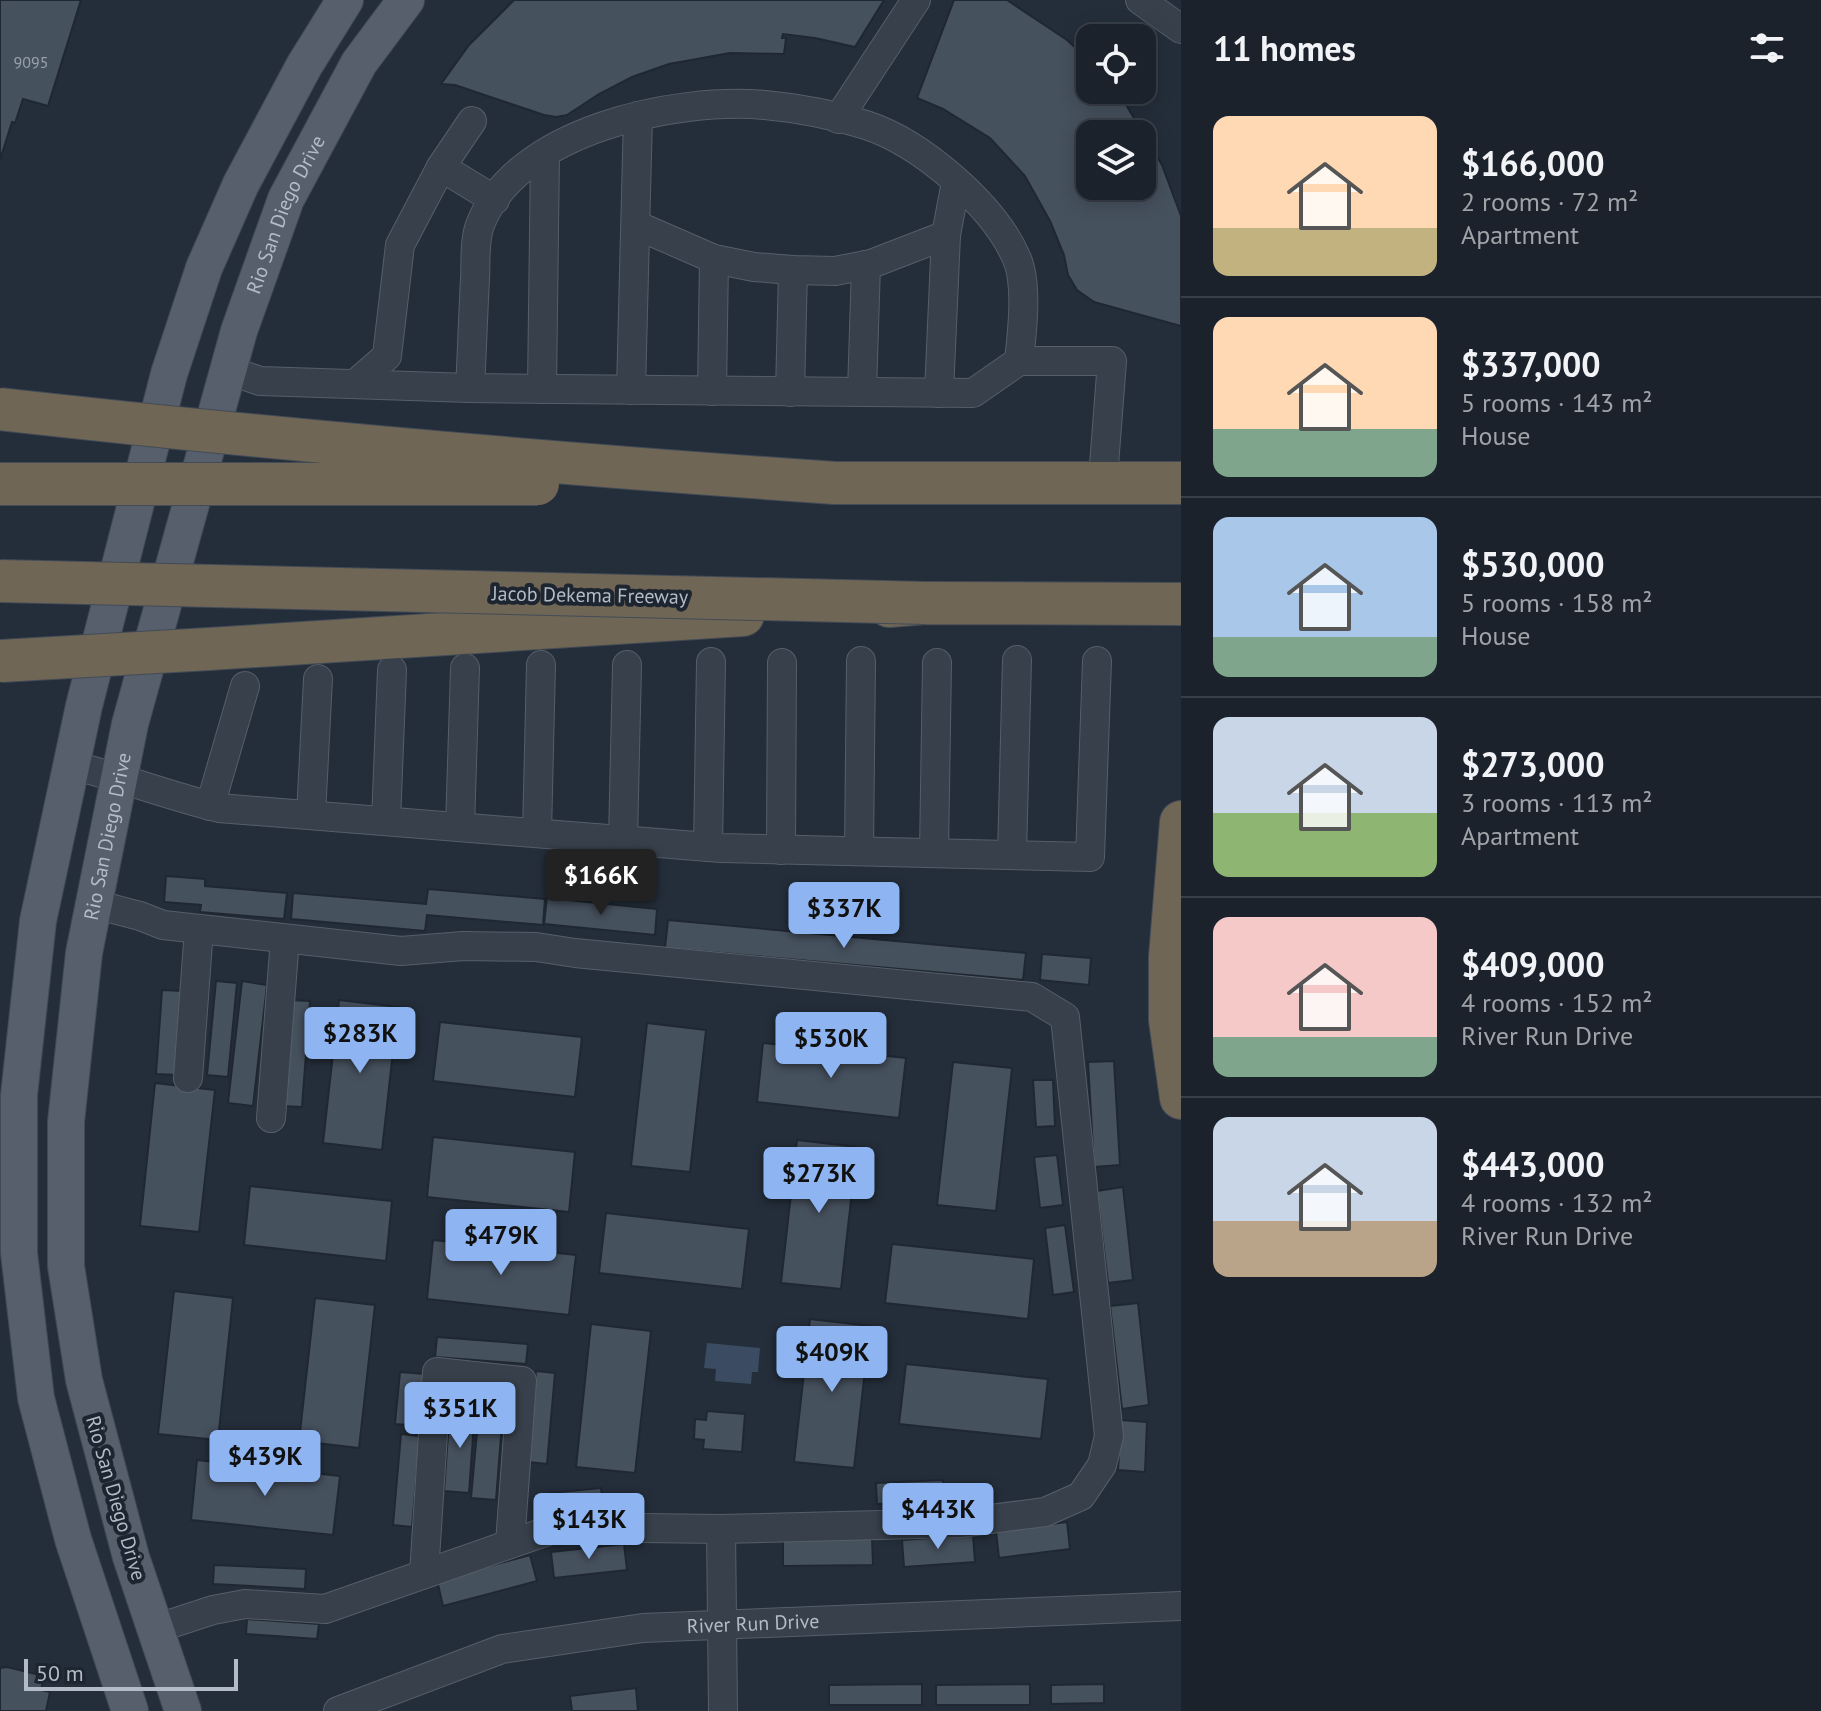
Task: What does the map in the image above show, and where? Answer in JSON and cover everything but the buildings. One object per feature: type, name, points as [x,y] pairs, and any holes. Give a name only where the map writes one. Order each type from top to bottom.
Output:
[{"type":"highway","points":[[0,409],[257,437],[704,475],[835,483]]},
{"type":"highway","points":[[0,484],[1181,483]]},
{"type":"highway","name":"Jacob Dekema Freeway","points":[[0,581],[926,603],[1181,604]]},
{"type":"highway","points":[[0,661],[926,603]]},
{"type":"highway","points":[[1181,822],[1170,957],[1170,1020],[1181,1098]]},
{"type":"main road","points":[[130,1711],[73,1539],[36,1398],[19,1253],[19,1095],[13,1037],[84,706],[169,374],[204,268],[241,184],[304,66],[345,0]]},
{"type":"main road","name":"Rio San Diego Drive","points":[[183,1711],[131,1557],[84,1380],[66,1266],[66,1122],[84,953],[130,724],[239,331],[286,199],[394,4]]},
{"type":"street","points":[[838,119],[916,0]]},
{"type":"street","points":[[1140,0],[1181,29]]},
{"type":"street","points":[[470,388],[479,227],[515,175],[560,143],[596,128],[638,116],[702,106],[764,105],[838,119],[868,126],[919,152],[956,182],[992,218],[1018,261],[1024,307],[1019,361]]},
{"type":"street","points":[[631,390],[638,116]]},
{"type":"street","points":[[355,384],[387,356],[400,245],[441,167],[472,121]]},
{"type":"street","points":[[542,389],[545,154]]},
{"type":"street","points":[[441,167],[495,200]]},
{"type":"street","points":[[939,393],[946,235],[956,182]]},
{"type":"street","points":[[636,225],[714,259],[754,267],[793,270],[835,271],[866,265],[946,235]]},
{"type":"street","points":[[712,391],[714,259]]},
{"type":"street","points":[[862,392],[866,265]]},
{"type":"street","points":[[790,392],[793,270]]},
{"type":"street","points":[[228,370],[260,381],[470,388],[973,393],[1019,361],[1112,361],[1104,465]]},
{"type":"street","points":[[1012,855],[1017,660]]},
{"type":"street","points":[[859,851],[861,661]]},
{"type":"street","points":[[71,765],[210,806],[708,847],[1090,857],[1097,661]]},
{"type":"street","points":[[708,847],[711,662]]},
{"type":"street","points":[[781,850],[782,663]]},
{"type":"street","points":[[934,853],[937,663]]},
{"type":"street","points":[[537,833],[541,665]]},
{"type":"street","points":[[623,840],[627,665]]},
{"type":"street","points":[[460,827],[465,668]]},
{"type":"street","points":[[386,821],[392,670]]},
{"type":"street","points":[[311,815],[318,679]]},
{"type":"street","points":[[210,806],[245,686]]},
{"type":"street","points":[[94,904],[163,925],[401,951],[463,946],[536,947],[1032,997],[1065,1017],[1109,1436],[1102,1465],[1081,1496],[1045,1512],[960,1523],[721,1529],[559,1527],[325,1609],[245,1604],[213,1610],[155,1629]]},
{"type":"street","points":[[188,1078],[199,929]]},
{"type":"street","points":[[271,1118],[285,939]]},
{"type":"street","points":[[424,1574],[437,1372],[522,1381],[510,1543]]},
{"type":"street","points":[[721,1529],[723,1711]]},
{"type":"street","name":"River Run Drive","points":[[338,1711],[502,1649],[643,1628],[1181,1606]]},
{"type":"water","points":[[707,1343],[760,1348],[758,1372],[752,1372],[751,1384],[715,1381],[716,1369],[704,1368]]}]
